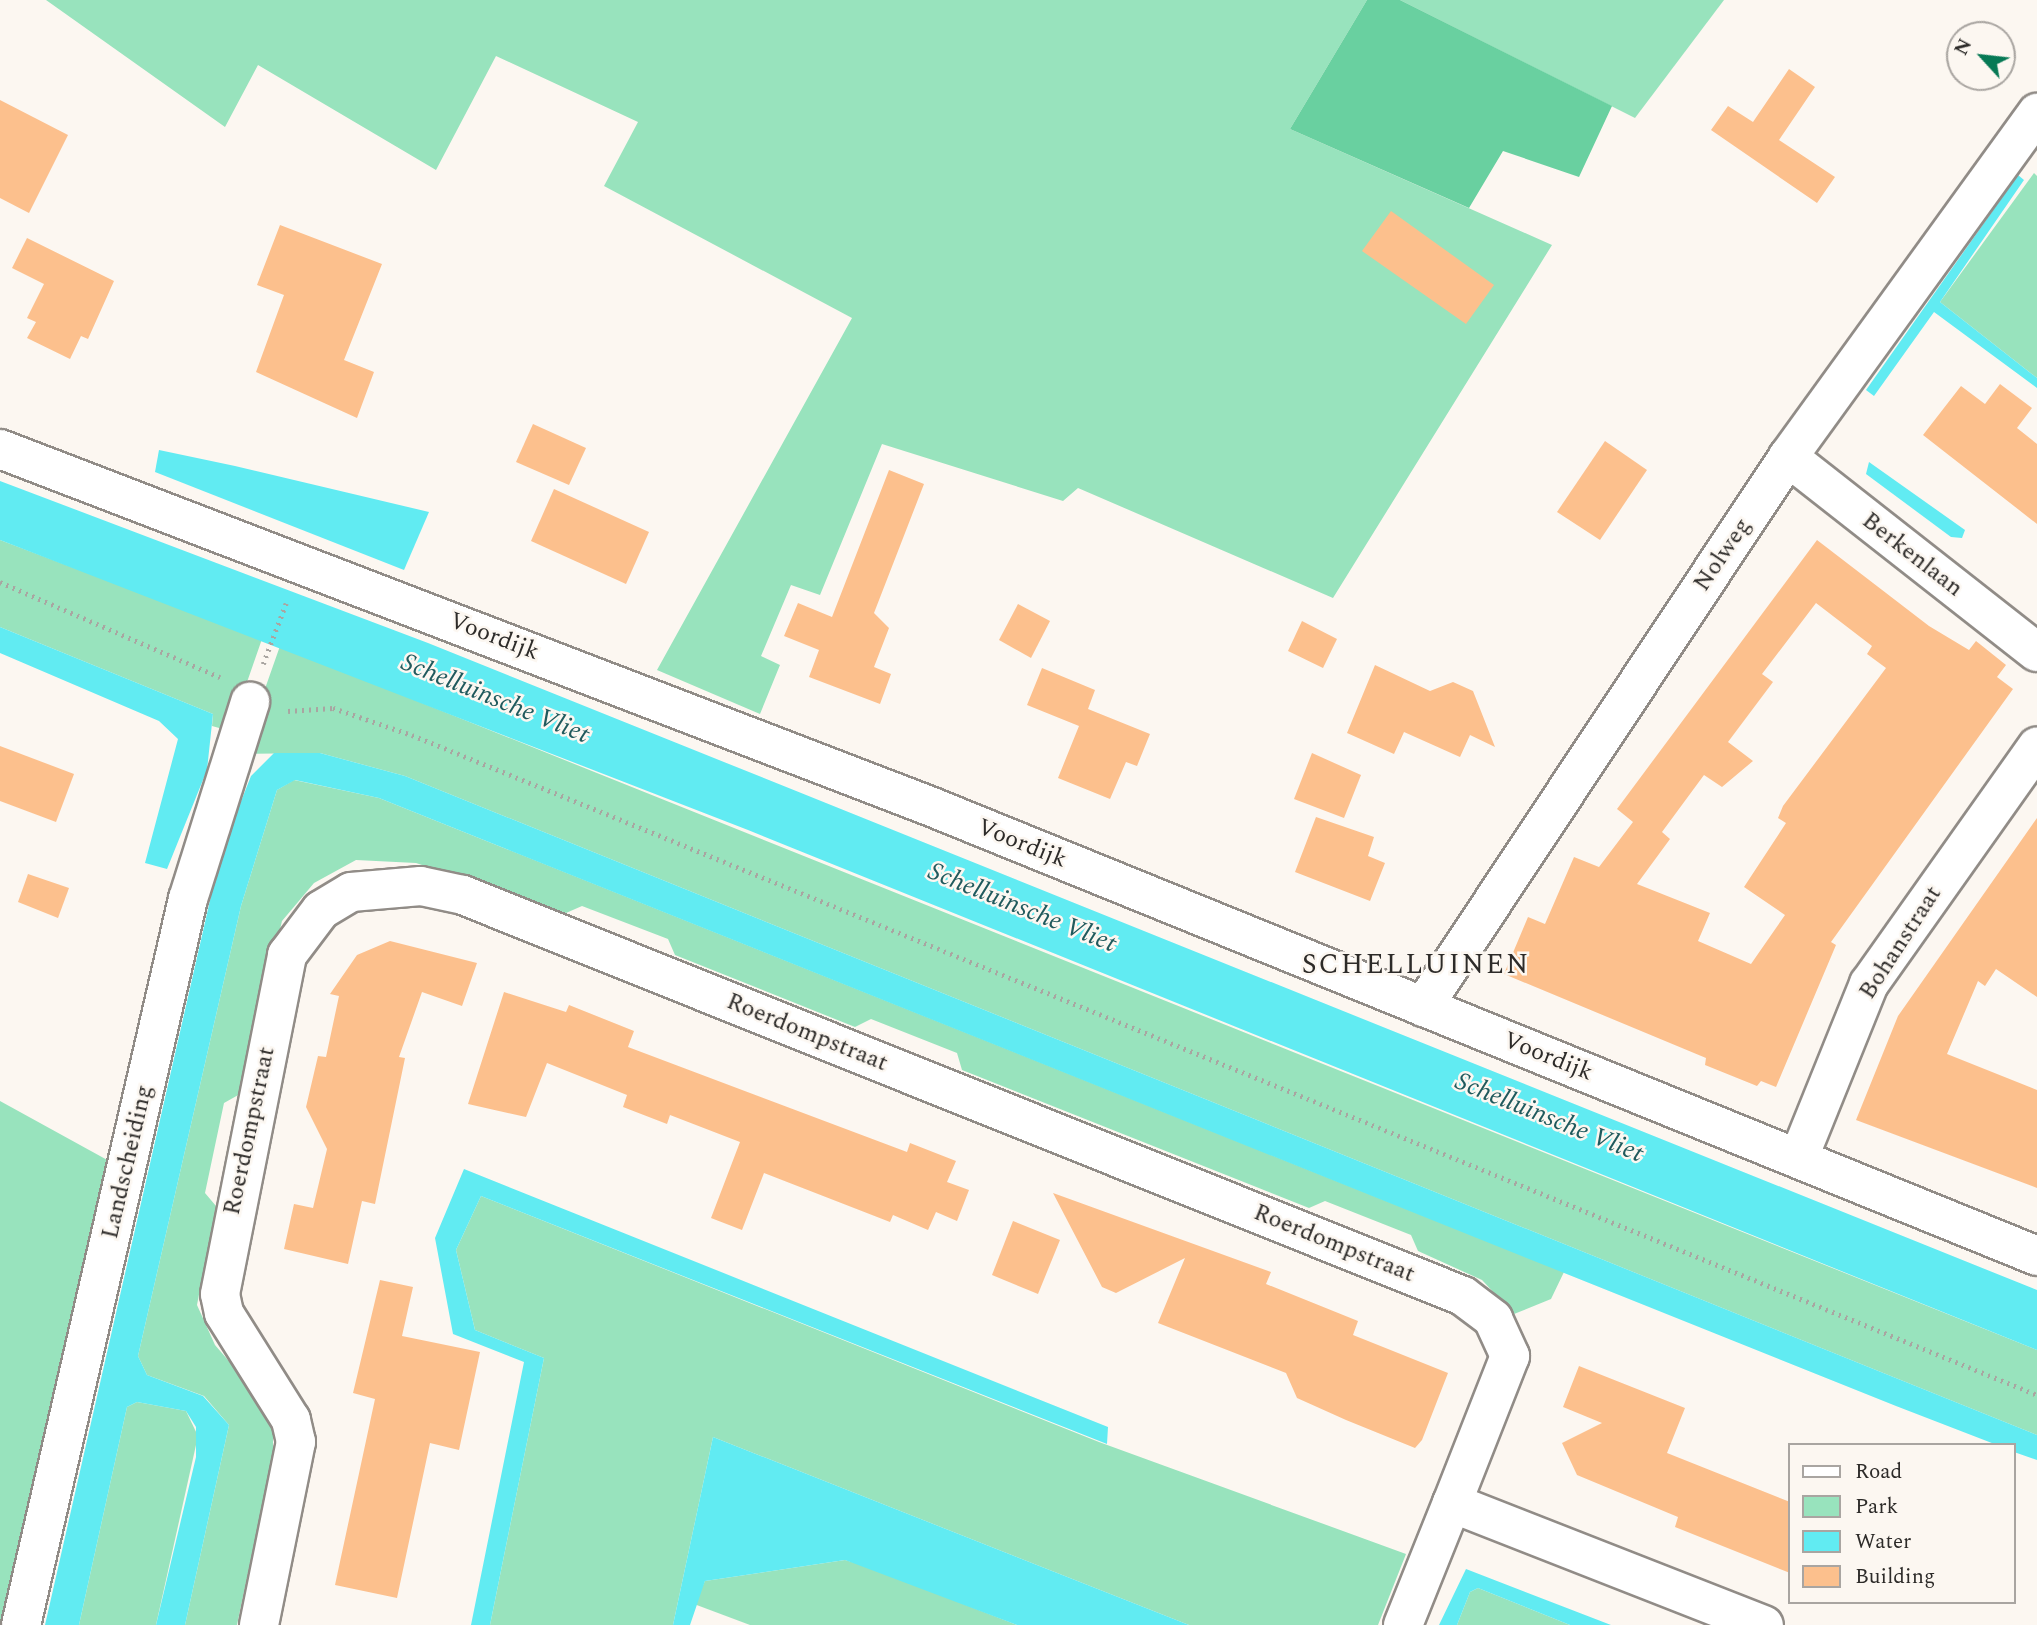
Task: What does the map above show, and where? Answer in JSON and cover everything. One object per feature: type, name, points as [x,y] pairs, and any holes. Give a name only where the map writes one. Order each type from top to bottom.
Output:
[{"type":"street","name":"Nolweg","points":[[1423,1007],[1788,457],[2037,113]]},
{"type":"street","name":"Voordijk","points":[[0,449],[932,807],[1799,1157],[2037,1256]]},
{"type":"street","name":"Berkenlaan","points":[[1788,457],[2037,652]]},
{"type":"street","name":"Landscheiding","points":[[21,1625],[188,899],[250,702]]},
{"type":"street","name":"Bohanstraat","points":[[1799,1157],[1869,984],[2037,747]]},
{"type":"street","name":"Roerdompstraat","points":[[259,1625],[296,1442],[290,1420],[224,1313],[223,1257],[287,955],[321,910],[376,887],[421,886],[463,895],[1463,1296],[1493,1319],[1510,1356],[1403,1625]]},
{"type":"street","points":[[1452,1503],[1764,1625]]},
{"type":"path","points":[[0,582],[213,670],[250,702],[270,710],[333,709],[412,735],[2037,1395]]},
{"type":"path","points":[[269,647],[288,598]]},
{"type":"green space","points":[[46,0],[1367,0],[1290,129],[1552,245],[1333,598],[1078,488],[1063,501],[882,444],[820,595],[791,585],[761,656],[780,665],[760,714],[657,670],[852,318],[604,186],[638,122],[496,56],[436,170],[258,65],[225,127]]},
{"type":"green space","points":[[1367,0],[1400,0],[1612,106],[1579,177],[1503,151],[1469,208],[1290,129]]},
{"type":"green space","points":[[1400,0],[1724,0],[1635,118]]},
{"type":"green space","points":[[2034,173],[2037,176],[2037,378],[1940,302]]},
{"type":"green space","points":[[0,540],[262,639],[230,731],[212,726],[213,714],[0,627]]},
{"type":"green space","points":[[280,646],[2037,1350],[2037,1435],[405,776],[320,753],[242,754]]},
{"type":"green space","points":[[294,780],[379,798],[1564,1272],[1551,1299],[1514,1314],[1482,1280],[1418,1251],[1411,1235],[1325,1201],[1309,1208],[962,1070],[957,1053],[871,1019],[855,1027],[675,955],[668,939],[582,906],[566,913],[416,863],[356,860],[314,883],[282,921],[240,1094],[224,1103],[205,1193],[216,1206],[197,1305],[215,1345],[257,1394],[273,1433],[273,1454],[237,1625],[185,1625],[229,1425],[204,1396],[147,1375],[138,1356],[241,906],[277,790]]},
{"type":"green space","points":[[0,1101],[120,1167],[6,1625],[0,1625]]},
{"type":"green space","points":[[481,1196],[1099,1442],[1406,1554],[1378,1625],[1189,1625],[713,1437],[673,1625],[490,1625],[544,1358],[475,1330],[456,1250]]},
{"type":"green space","points":[[137,1402],[186,1411],[198,1436],[156,1625],[79,1625],[127,1407]]},
{"type":"green space","points":[[845,1560],[1017,1625],[750,1625],[694,1604],[705,1581]]},
{"type":"green space","points":[[1478,1588],[1570,1625],[1457,1625],[1470,1592]]},
{"type":"water","points":[[2018,175],[2024,180],[1940,302],[2037,378],[2037,388],[1934,312],[1874,396],[1866,390]]},
{"type":"water","points":[[159,450],[429,512],[404,570],[155,472]]},
{"type":"water","points":[[1869,462],[1965,530],[1962,538],[1951,537],[1866,474]]},
{"type":"water","name":"Schelluinsche Vliet","points":[[0,481],[428,643],[2037,1290],[2037,1350],[748,830],[0,540]]},
{"type":"water","points":[[0,627],[213,714],[207,770],[167,869],[145,863],[178,739],[159,721],[0,653]]},
{"type":"water","points":[[274,753],[320,753],[405,776],[2037,1435],[2037,1460],[2016,1453],[2016,1443],[1992,1443],[1896,1406],[379,798],[295,780],[277,790],[241,906],[138,1356],[147,1375],[203,1396],[229,1425],[185,1625],[156,1625],[196,1457],[196,1427],[186,1411],[137,1402],[127,1407],[79,1625],[45,1625],[221,852],[251,776]]},
{"type":"water","points":[[464,1169],[1108,1427],[1107,1444],[481,1196],[456,1250],[475,1330],[544,1358],[490,1625],[471,1625],[524,1362],[453,1334],[435,1238]]},
{"type":"water","points":[[713,1437],[1189,1625],[1017,1625],[845,1560],[705,1581],[690,1625],[673,1625]]},
{"type":"water","points":[[1466,1569],[1611,1625],[1570,1625],[1478,1588],[1470,1592],[1457,1625],[1439,1625]]},
{"type":"building","points":[[1789,69],[1815,87],[1779,140],[1835,177],[1817,203],[1711,130],[1728,106],[1753,122]]},
{"type":"building","points":[[0,100],[68,135],[29,213],[0,198]]},
{"type":"building","points":[[1391,211],[1494,285],[1466,324],[1362,251]]},
{"type":"building","points":[[280,225],[382,264],[344,360],[374,372],[357,418],[256,372],[284,295],[257,285]]},
{"type":"building","points":[[27,238],[114,281],[88,339],[81,336],[70,359],[27,338],[36,322],[27,318],[44,284],[12,268]]},
{"type":"building","points":[[2000,384],[2032,408],[2017,428],[2037,444],[2037,524],[1923,435],[1961,386],[1985,404]]},
{"type":"building","points":[[533,424],[586,448],[569,485],[516,462]]},
{"type":"building","points":[[1605,441],[1647,470],[1600,540],[1557,512]]},
{"type":"building","points":[[889,470],[924,484],[874,613],[889,628],[874,667],[891,674],[880,704],[809,677],[819,650],[784,636],[798,603],[832,617]]},
{"type":"building","points":[[554,489],[649,532],[626,584],[531,541]]},
{"type":"building","points":[[1817,540],[1929,626],[1969,650],[1976,641],[2006,665],[1997,677],[2013,689],[1831,942],[1836,945],[1776,1087],[1761,1081],[1757,1086],[1705,1065],[1706,1058],[1504,974],[1528,917],[1545,924],[1574,857],[1599,867],[1633,822],[1617,809]],"holes":[[[1816,603],[1872,646],[1867,654],[1886,668],[1783,806],[1778,818],[1786,823],[1744,887],[1785,915],[1751,964],[1698,941],[1710,913],[1637,884],[1670,839],[1662,832],[1704,775],[1722,787],[1753,761],[1728,742],[1773,682],[1762,674]]]},
{"type":"building","points":[[1018,604],[1050,621],[1031,658],[999,640]]},
{"type":"building","points":[[1302,621],[1337,639],[1323,668],[1288,651]]},
{"type":"building","points":[[1375,665],[1430,691],[1453,682],[1473,691],[1495,747],[1470,735],[1460,757],[1404,732],[1394,754],[1347,733]]},
{"type":"building","points":[[1042,668],[1095,690],[1088,709],[1150,734],[1137,766],[1126,762],[1110,799],[1058,778],[1079,726],[1027,705]]},
{"type":"building","points":[[0,746],[74,774],[56,822],[0,801]]},
{"type":"building","points":[[1312,753],[1361,775],[1344,818],[1294,799]]},
{"type":"building","points":[[1316,817],[1374,837],[1368,856],[1385,863],[1370,901],[1295,872]]},
{"type":"building","points":[[2037,818],[2037,997],[1996,969],[1985,986],[1978,981],[1947,1054],[2037,1090],[2037,1188],[1856,1120],[1898,1016]]},
{"type":"building","points":[[28,874],[69,888],[58,918],[18,902]]},
{"type":"building","points":[[390,941],[477,963],[462,1006],[422,992],[399,1057],[405,1058],[375,1204],[362,1201],[348,1264],[284,1249],[294,1204],[313,1208],[327,1149],[306,1107],[318,1056],[326,1057],[339,996],[330,994],[357,955]]},
{"type":"building","points":[[504,992],[566,1012],[569,1005],[634,1031],[628,1047],[907,1152],[910,1143],[956,1161],[947,1182],[969,1190],[957,1221],[936,1212],[928,1230],[893,1215],[890,1222],[764,1173],[742,1230],[711,1218],[740,1142],[670,1115],[667,1124],[623,1107],[627,1095],[547,1063],[526,1117],[468,1104]]},
{"type":"building","points":[[1053,1193],[1271,1272],[1266,1284],[1358,1321],[1353,1335],[1448,1373],[1422,1440],[1415,1448],[1346,1420],[1297,1398],[1286,1373],[1158,1323],[1185,1258],[1116,1293],[1102,1287]]},
{"type":"building","points":[[1013,1221],[1060,1240],[1038,1294],[992,1275]]},
{"type":"building","points":[[380,1280],[413,1287],[402,1336],[480,1352],[459,1450],[430,1443],[397,1598],[335,1585],[375,1399],[353,1393]]},
{"type":"building","points":[[1579,1366],[1685,1408],[1667,1453],[1788,1501],[1788,1572],[1675,1527],[1678,1517],[1577,1475],[1562,1443],[1602,1423],[1563,1407]]},
{"type":"district","name":"SCHELLUINEN","points":[[1416,965]]}]
